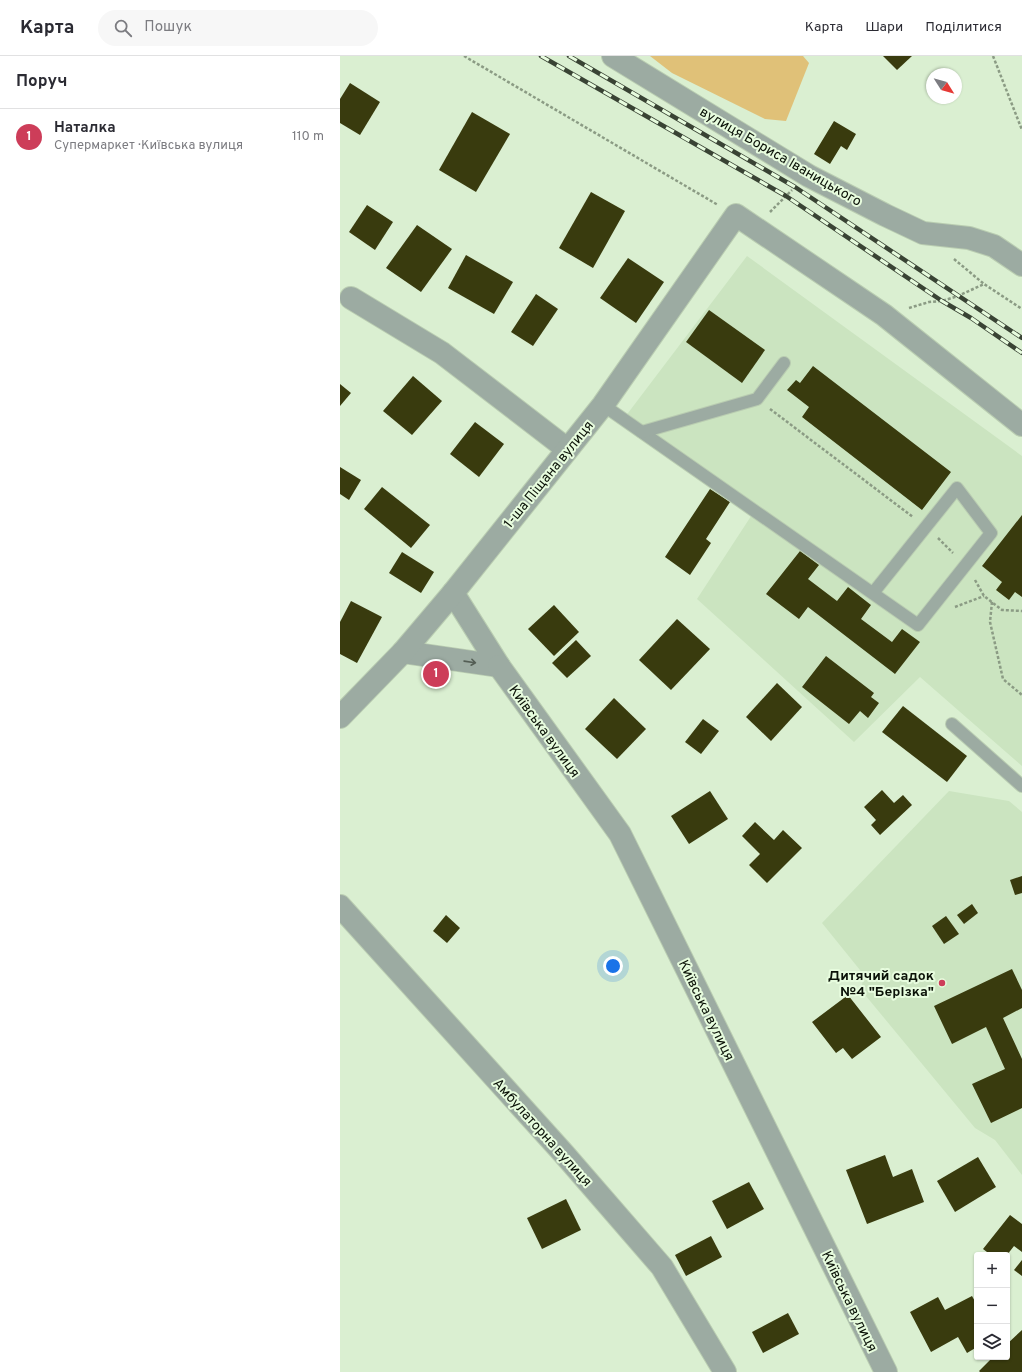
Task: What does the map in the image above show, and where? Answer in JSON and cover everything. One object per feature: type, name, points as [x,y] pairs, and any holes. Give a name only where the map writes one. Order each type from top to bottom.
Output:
[{"type":"street","name":"вулиця Бориса Іваницького","points":[[613,56],[809,176],[885,215],[923,233],[969,238],[994,246],[1022,265]]},
{"type":"street","points":[[736,215],[884,315],[1022,425]]},
{"type":"street","name":"1-ша Піщана вулиця","points":[[340,717],[403,652],[454,593],[603,405],[736,215]]},
{"type":"street","points":[[351,298],[442,353],[567,449]]},
{"type":"street","name":"Київська вулиця","points":[[454,593],[499,666],[620,834],[886,1372]]},
{"type":"street","points":[[403,652],[499,666]]},
{"type":"street","name":"Амбулаторна вулиця","points":[[340,906],[564,1154],[662,1267],[725,1372]]},
{"type":"lane","points":[[642,432],[757,399],[784,363]]},
{"type":"lane","points":[[603,405],[918,625],[991,533],[957,488],[873,593]]},
{"type":"lane","points":[[952,724],[1022,786]]},
{"type":"path","points":[[464,56],[736,215]]},
{"type":"path","points":[[993,56],[1022,130]]},
{"type":"path","points":[[754,227],[795,187],[809,176]]},
{"type":"path","points":[[884,315],[929,302],[942,301],[958,296],[984,284],[1022,309]]},
{"type":"path","points":[[757,399],[926,526],[966,565],[984,596],[1002,610],[1022,612]]},
{"type":"path","points":[[992,602],[990,622],[1003,679],[1022,695]]},
{"type":"shaded area","points":[[650,56],[803,56],[809,63],[786,121],[765,119],[672,73]]},
{"type":"shaded area","points":[[747,256],[1022,456],[1022,766],[920,677],[854,742],[697,599],[757,507],[625,417]]},
{"type":"shaded area","name":"Дитячий садок №4 \"Берізка\"","points":[[949,791],[1009,801],[1022,812],[1022,1175],[995,1140],[975,1128],[861,990],[864,975],[822,923]]},
{"type":"building","points":[[883,56],[912,56],[897,70]]},
{"type":"building","points":[[350,83],[380,102],[360,135],[340,123],[340,99]]},
{"type":"building","points":[[472,112],[510,134],[476,192],[439,170]]},
{"type":"building","points":[[834,121],[856,134],[847,150],[841,146],[830,164],[814,154]]},
{"type":"building","points":[[591,192],[625,211],[593,268],[559,248]]},
{"type":"building","points":[[367,205],[393,222],[375,250],[349,232]]},
{"type":"building","points":[[417,225],[452,249],[421,292],[386,268]]},
{"type":"building","points":[[466,255],[513,282],[494,314],[448,288]]},
{"type":"building","points":[[628,258],[664,282],[636,323],[600,298]]},
{"type":"building","points":[[536,294],[558,309],[533,346],[511,332]]},
{"type":"building","points":[[709,310],[765,350],[742,383],[686,342]]},
{"type":"building","points":[[813,366],[951,472],[922,510],[802,417],[809,407],[787,390],[796,380],[800,383]]},
{"type":"building","points":[[413,376],[442,401],[412,435],[383,411]]},
{"type":"building","points":[[340,384],[351,393],[340,406]]},
{"type":"building","points":[[475,422],[504,444],[479,477],[450,454]]},
{"type":"building","points":[[340,467],[361,480],[349,500],[340,494]]},
{"type":"building","points":[[382,487],[430,525],[411,548],[364,509]]},
{"type":"building","points":[[710,489],[730,502],[706,539],[711,543],[690,575],[665,557]]},
{"type":"building","points":[[1022,515],[1022,597],[1015,592],[1009,600],[996,590],[1002,582],[982,566]]},
{"type":"building","points":[[800,551],[819,565],[808,579],[837,601],[848,587],[871,605],[861,619],[892,642],[902,629],[920,642],[895,674],[808,607],[799,619],[766,594]]},
{"type":"building","points":[[402,552],[434,572],[421,593],[389,573]]},
{"type":"building","points":[[351,601],[382,617],[357,663],[340,654],[340,622]]},
{"type":"building","points":[[554,605],[579,632],[554,656],[528,629]]},
{"type":"building","points":[[677,619],[710,649],[671,690],[639,660]]},
{"type":"building","points":[[576,640],[591,656],[567,678],[552,663]]},
{"type":"building","points":[[826,656],[874,693],[871,697],[879,703],[868,718],[860,711],[849,724],[802,687]]},
{"type":"building","points":[[777,683],[802,707],[771,741],[746,717]]},
{"type":"building","points":[[614,698],[646,729],[617,759],[585,729]]},
{"type":"building","points":[[903,706],[967,756],[947,782],[882,732]]},
{"type":"building","points":[[703,719],[719,731],[701,754],[685,742]]},
{"type":"building","points":[[882,790],[894,803],[903,795],[912,805],[880,835],[871,825],[876,820],[864,807]]},
{"type":"building","points":[[710,791],[728,819],[689,844],[671,816]]},
{"type":"building","points":[[755,822],[774,840],[783,830],[802,848],[767,883],[749,865],[760,854],[742,836]]},
{"type":"building","points":[[1022,876],[1022,893],[1015,895],[1010,880]]},
{"type":"building","points":[[972,904],[978,913],[964,924],[957,915]]},
{"type":"building","points":[[446,915],[460,928],[447,943],[433,931]]},
{"type":"building","points":[[946,916],[959,934],[944,944],[932,926]]},
{"type":"building","points":[[1012,969],[1022,990],[1022,1008],[1003,1018],[1022,1059],[1022,1108],[991,1123],[972,1084],[1005,1069],[986,1027],[952,1044],[934,1006]]},
{"type":"building","points":[[848,995],[881,1037],[852,1059],[843,1048],[836,1053],[812,1022]]},
{"type":"building","points":[[885,1155],[893,1177],[912,1169],[924,1202],[867,1224],[846,1170]]},
{"type":"building","points":[[978,1157],[996,1187],[955,1212],[937,1181]]},
{"type":"building","points":[[749,1182],[764,1209],[727,1229],[712,1201]]},
{"type":"building","points":[[566,1199],[581,1230],[542,1249],[527,1218]]},
{"type":"building","points":[[1010,1215],[1022,1224],[1022,1252],[1014,1246],[1009,1252],[987,1252],[983,1249]]},
{"type":"building","points":[[711,1236],[722,1257],[686,1276],[675,1255]]},
{"type":"building","points":[[1022,1260],[1022,1276],[1014,1270]]},
{"type":"building","points":[[972,1296],[974,1300],[974,1349],[967,1353],[958,1337],[931,1352],[910,1312],[938,1297],[945,1310]]},
{"type":"building","points":[[788,1313],[799,1334],[763,1353],[752,1332]]},
{"type":"building","points":[[1022,1330],[1022,1372],[979,1371],[990,1360],[1010,1360],[1010,1341]]},
{"type":"railway","points":[[541,56],[786,196],[1022,353]]},
{"type":"railway","points":[[569,56],[795,187],[1022,338]]},
{"type":"place","name":"Наталка","points":[[436,674]]},
{"type":"place","name":"Дитячий садок №4 \"Берізка\"","points":[[942,983]]}]
